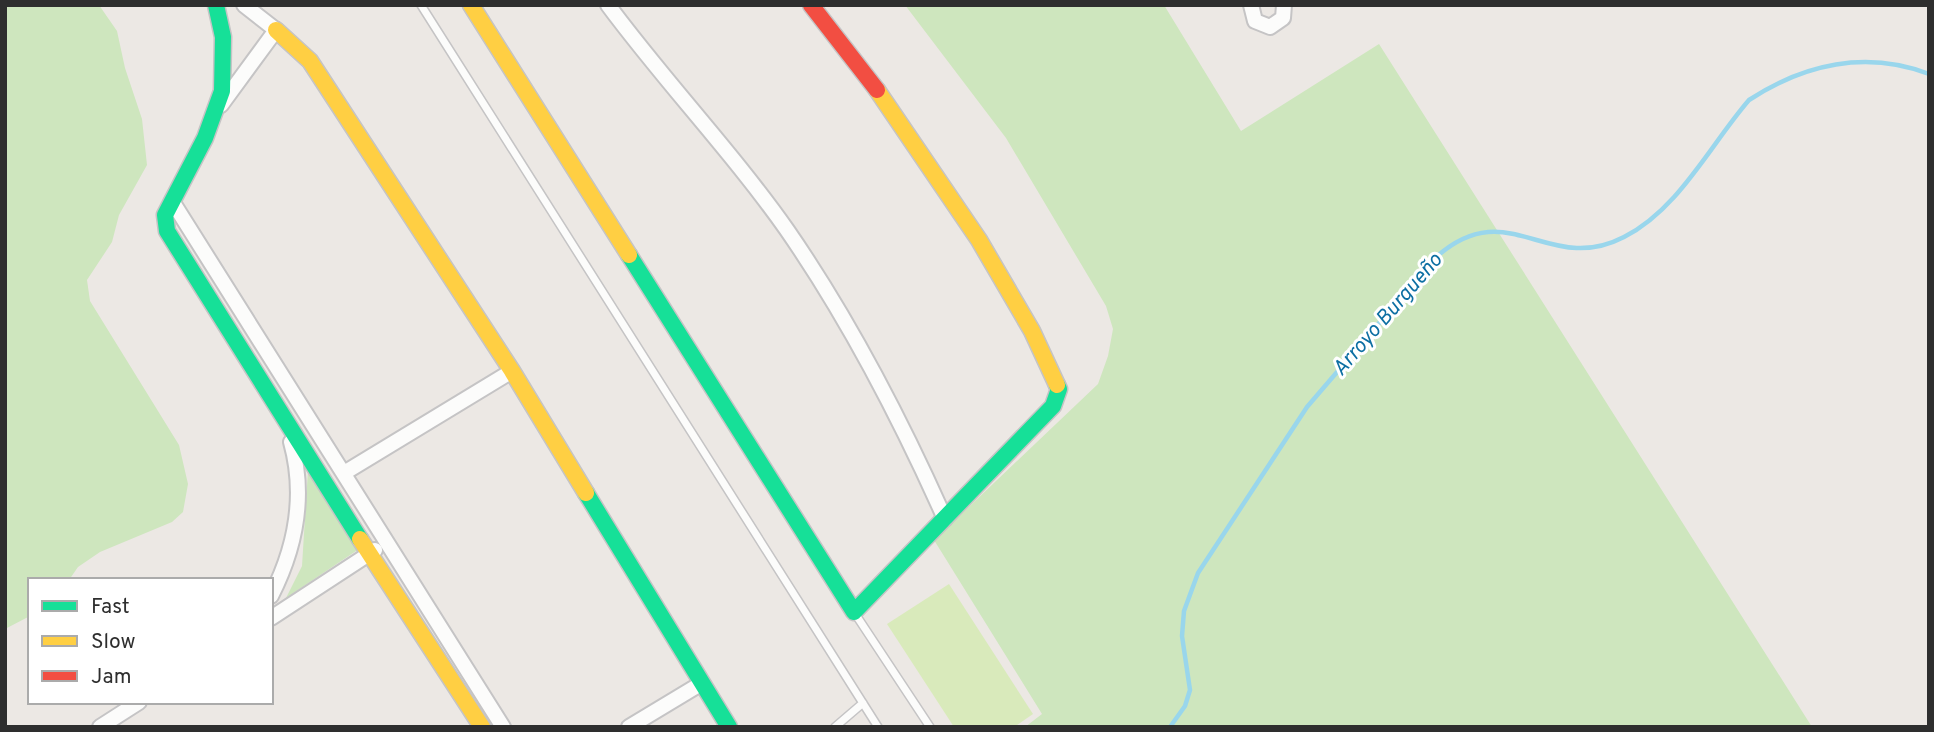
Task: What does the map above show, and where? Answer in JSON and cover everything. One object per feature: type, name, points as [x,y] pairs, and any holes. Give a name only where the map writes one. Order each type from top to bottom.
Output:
[{"type":"street","points":[[216,5],[225,48],[221,105]]},
{"type":"street","points":[[244,5],[310,61],[512,372],[729,727]]},
{"type":"street","points":[[471,5],[854,612],[1047,413],[1058,398],[1059,389],[1025,318],[941,178],[876,87],[811,5]]},
{"type":"street","points":[[608,5],[767,204],[808,263],[894,409],[944,519]]},
{"type":"street","points":[[1251,5],[1255,21],[1270,27],[1283,18],[1284,5]]},
{"type":"street","points":[[276,30],[221,105],[165,215],[167,231],[475,724],[493,710]]},
{"type":"street","points":[[172,201],[503,727]]},
{"type":"street","points":[[344,473],[512,372]]},
{"type":"street","points":[[273,592],[287,562],[298,512],[297,470],[288,427]]},
{"type":"street","points":[[273,617],[386,543]]},
{"type":"street","points":[[629,727],[702,683]]},
{"type":"street","points":[[100,727],[136,704]]},
{"type":"lane","points":[[421,5],[878,727]]},
{"type":"lane","points":[[854,612],[930,727]]},
{"type":"lane","points":[[835,727],[863,703]]},
{"type":"green space","points":[[5,5],[99,5],[117,31],[125,68],[142,119],[147,165],[119,215],[112,242],[87,280],[90,301],[179,445],[188,484],[183,512],[172,522],[100,552],[78,567],[70,578],[28,578],[28,617],[5,629]]},
{"type":"green space","points":[[905,5],[1164,5],[1241,131],[1379,44],[1812,727],[1025,727],[1042,714],[934,540],[1098,384],[1108,356],[1113,329],[1106,306],[1006,138]]},
{"type":"green space","points":[[308,470],[359,549],[286,598],[302,566]]},
{"type":"green space","points":[[949,584],[1033,714],[1014,727],[954,727],[887,624]]},
{"type":"waterway","name":"Arroyo Burgueño","points":[[1170,727],[1185,706],[1190,690],[1182,636],[1184,611],[1198,573],[1307,407],[1434,259],[1460,240],[1484,232],[1506,233],[1572,248],[1597,247],[1624,237],[1661,210],[1693,175],[1749,100],[1770,88],[1791,77],[1836,64],[1882,63],[1929,74]]},
{"type":"traffic: fast","points":[[216,5],[223,37],[222,91],[205,138],[165,215],[167,231],[360,539]]},
{"type":"traffic: fast","points":[[629,255],[854,612],[1053,406],[1059,389],[1057,385]]},
{"type":"traffic: fast","points":[[586,493],[729,727]]},
{"type":"traffic: slow","points":[[471,5],[629,255]]},
{"type":"traffic: slow","points":[[276,30],[310,61],[512,371],[586,493]]},
{"type":"traffic: slow","points":[[877,90],[979,240],[1032,331],[1057,385]]},
{"type":"traffic: slow","points":[[360,539],[482,727]]},
{"type":"traffic: jam","points":[[811,5],[877,90]]}]
